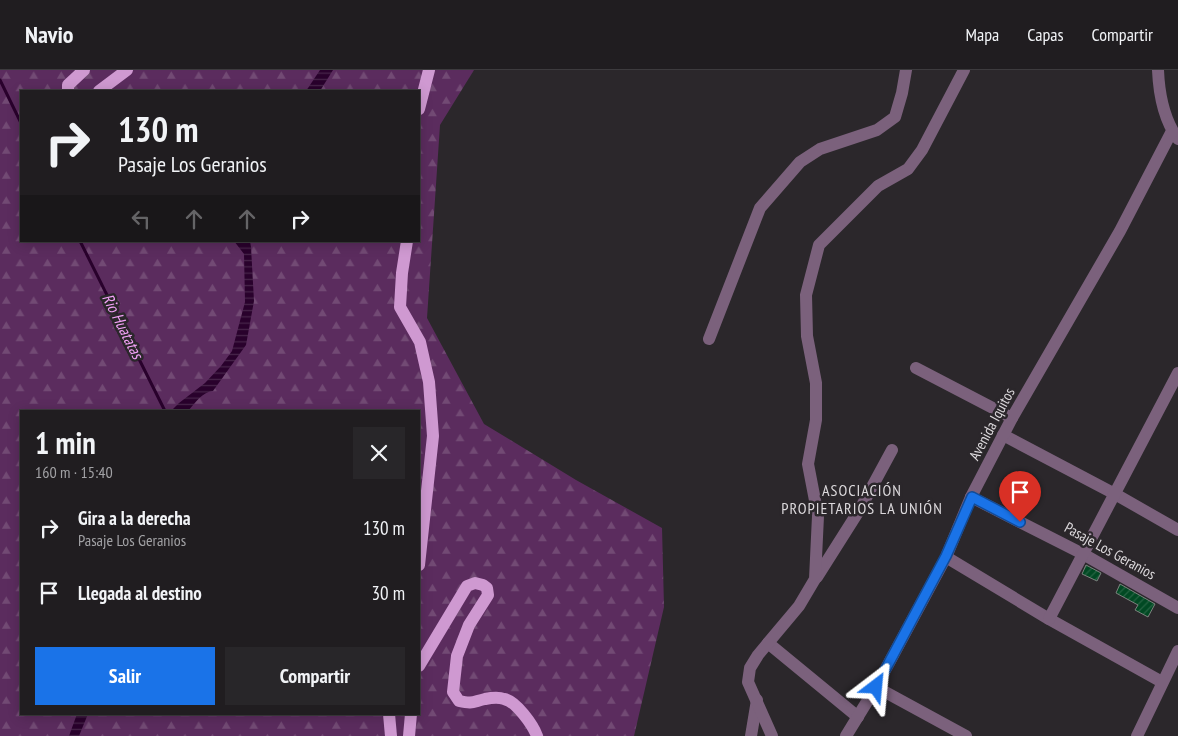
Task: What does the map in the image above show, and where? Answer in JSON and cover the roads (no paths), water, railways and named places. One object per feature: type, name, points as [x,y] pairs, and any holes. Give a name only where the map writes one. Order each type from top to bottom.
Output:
[{"type":"main road","points":[[68,90],[68,85],[84,70]]},
{"type":"main road","points":[[100,90],[127,70]]},
{"type":"main road","points":[[420,105],[429,70]]},
{"type":"main road","points":[[407,242],[400,307],[420,342],[428,382],[433,436],[420,556]]},
{"type":"main road","points":[[420,664],[467,586],[483,585],[487,588],[488,594],[469,625],[457,656],[453,692],[459,701],[472,704],[485,699],[506,698],[533,726],[537,736]]},
{"type":"main road","points":[[389,715],[391,736]]},
{"type":"main road","points":[[409,736],[411,715]]},
{"type":"street","points":[[709,339],[760,208],[800,162],[820,149],[877,130],[895,117],[906,70]]},
{"type":"street","points":[[815,580],[818,516],[808,464],[816,420],[816,382],[806,336],[806,295],[819,245],[878,186],[908,169],[922,150],[964,70]]},
{"type":"street","points":[[1158,70],[1163,106],[1175,135]]},
{"type":"street","name":"Avenida Iquitos","points":[[846,736],[876,687],[946,556],[972,497],[1012,418],[1175,135]]},
{"type":"street","points":[[916,368],[1012,418]]},
{"type":"street","points":[[1049,618],[1178,373]]},
{"type":"street","points":[[1004,436],[1115,494],[1178,530]]},
{"type":"street","points":[[772,736],[748,682],[750,668],[799,606],[860,508],[892,450]]},
{"type":"street","name":"Pasaje Los Geranios","points":[[972,497],[1084,554],[1178,608]]},
{"type":"street","points":[[946,556],[1049,618],[1162,682]]},
{"type":"street","points":[[768,643],[858,717]]},
{"type":"street","points":[[1137,736],[1178,651]]},
{"type":"street","points":[[876,687],[966,736]]},
{"type":"street","points":[[750,736],[757,700]]},
{"type":"waterway","name":"Rio Huatatas","points":[[0,80],[20,121]]},
{"type":"waterway","name":"Rio Huatatas","points":[[80,242],[164,410]]},
{"type":"district","name":"ASOCIACIÓN PROPIETARIOS LA UNIÓN","points":[[862,499]]}]
